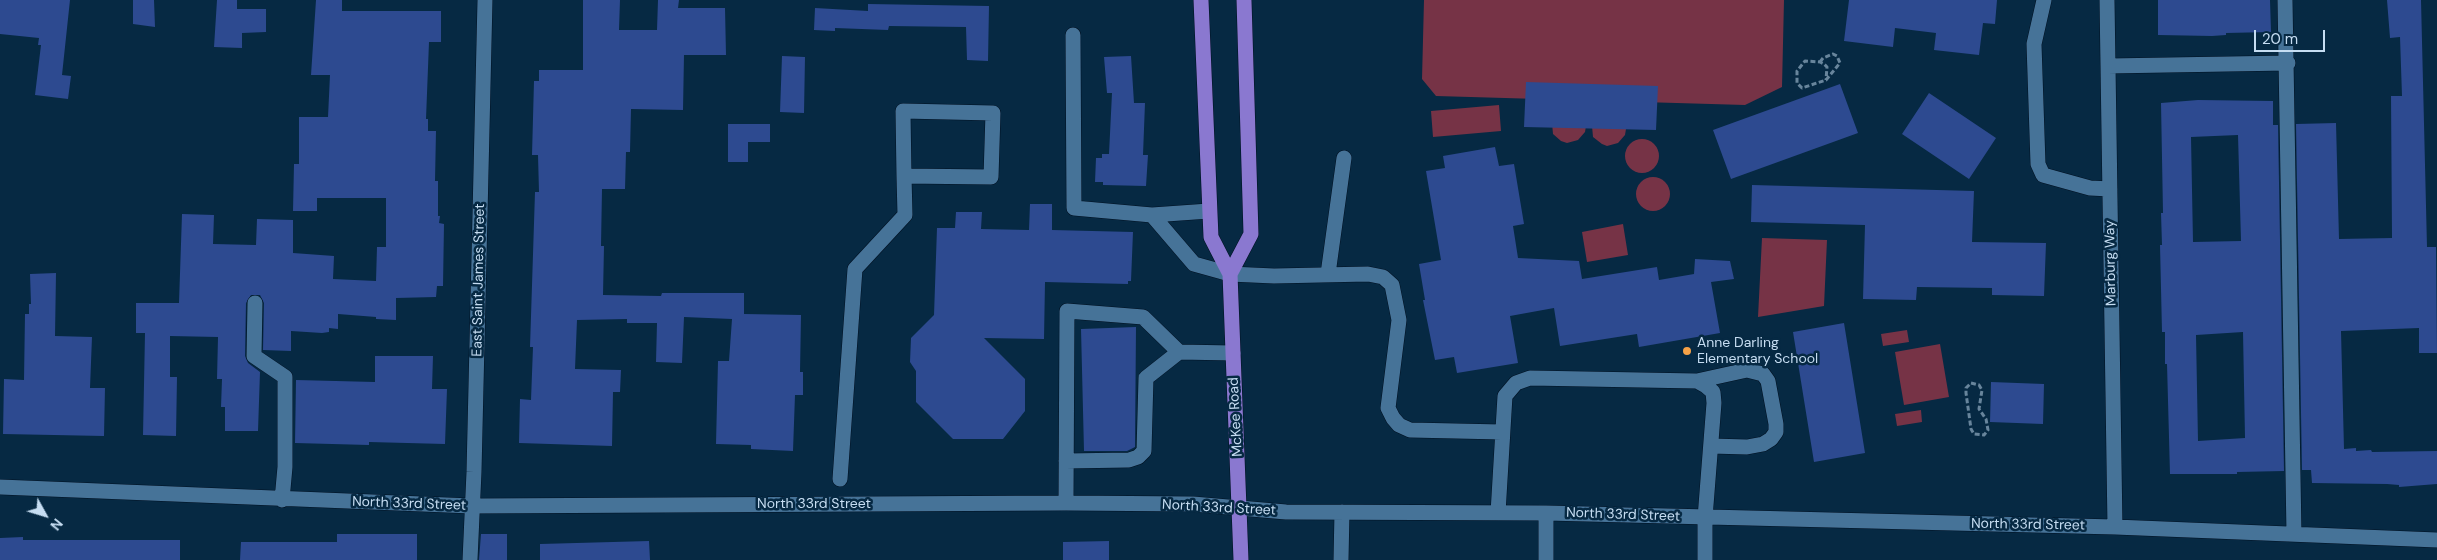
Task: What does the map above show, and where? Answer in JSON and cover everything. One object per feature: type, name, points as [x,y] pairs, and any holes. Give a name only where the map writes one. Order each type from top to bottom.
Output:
[{"type":"main road","name":"McKee Road","points":[[1201,0],[1210,237],[1230,274],[1241,560]]},
{"type":"main road","name":"McKee Road","points":[[1230,274],[1251,234],[1244,0]]},
{"type":"street","name":"East Saint James Street","points":[[470,560],[485,0]]},
{"type":"street","points":[[2044,0],[2034,44],[2038,164],[2042,175],[2047,177],[2090,188],[2110,189]]},
{"type":"street","name":"Marburg Way","points":[[2107,0],[2116,526]]},
{"type":"street","points":[[2285,0],[2288,63],[2294,534]]},
{"type":"street","points":[[1073,34],[1074,208],[1152,215],[1209,211]]},
{"type":"street","points":[[2108,66],[2288,63]]},
{"type":"street","points":[[840,479],[855,269],[905,215],[904,176],[903,111],[993,113],[991,177],[904,176]]},
{"type":"street","points":[[1328,274],[1344,158]]},
{"type":"street","points":[[1152,215],[1194,264],[1230,274],[1274,276],[1368,274],[1383,277],[1392,285],[1398,320],[1388,408],[1399,425],[1410,430],[1502,432]]},
{"type":"street","points":[[255,304],[254,356],[285,377],[285,467],[282,500]]},
{"type":"street","points":[[1066,503],[1067,311],[1143,317],[1179,352]]},
{"type":"street","points":[[1066,461],[1129,460],[1144,452],[1146,378],[1179,352],[1232,353]]},
{"type":"street","points":[[1498,513],[1505,396],[1516,383],[1530,378],[1697,381],[1747,370],[1763,374],[1768,381],[1776,424],[1776,432],[1771,439],[1763,444],[1747,447],[1711,446]]},
{"type":"street","points":[[1697,381],[1712,392],[1714,403],[1705,518],[1705,560]]},
{"type":"street","name":"North 33rd Street","points":[[0,487],[282,500],[472,506],[1066,503],[1240,506],[1286,512],[1546,513],[2116,526],[2437,540]]},
{"type":"street","points":[[1341,560],[1342,512]]},
{"type":"street","points":[[1546,513],[1546,560]]},
{"type":"path","points":[[1820,62],[1823,58],[1833,54],[1840,60],[1840,63],[1826,80],[1802,88],[1797,83],[1797,71],[1805,61],[1820,62],[1827,67],[1826,80]]},
{"type":"path","points":[[1971,383],[1979,385],[1982,390],[1979,403],[1982,415],[1986,419],[1988,430],[1984,435],[1979,436],[1974,434],[1971,429],[1966,388],[1971,383]]},
{"type":"shaded area","points":[[1424,0],[1784,0],[1782,87],[1745,105],[1436,96],[1422,79]]},
{"type":"shaded area","points":[[1499,105],[1501,131],[1433,137],[1431,111]]},
{"type":"shaded area","points":[[1552,123],[1586,126],[1585,132],[1578,140],[1567,143],[1561,141],[1553,134]]},
{"type":"shaded area","points":[[1592,126],[1626,129],[1625,135],[1618,143],[1607,146],[1593,137]]},
{"type":"shaded area","points":[[1642,139],[1654,144],[1659,156],[1654,168],[1642,173],[1630,168],[1625,156],[1630,144]]},
{"type":"shaded area","points":[[1653,177],[1665,182],[1670,194],[1665,206],[1653,211],[1641,206],[1636,194],[1641,182]]},
{"type":"shaded area","points":[[1623,224],[1628,255],[1587,262],[1582,232]]},
{"type":"shaded area","points":[[1762,238],[1827,240],[1824,306],[1758,317]]},
{"type":"shaded area","points":[[1907,330],[1909,342],[1883,346],[1881,334]]},
{"type":"shaded area","points":[[1940,344],[1949,397],[1904,405],[1895,352]]},
{"type":"shaded area","points":[[1921,410],[1922,422],[1897,426],[1895,414]]},
{"type":"building","points":[[0,0],[70,0],[62,75],[71,76],[68,99],[35,95],[41,45],[38,45],[39,38],[0,34]]},
{"type":"building","points":[[133,0],[154,0],[155,27],[133,24]]},
{"type":"building","points":[[217,0],[237,0],[237,9],[266,9],[266,32],[242,33],[242,48],[214,47]]},
{"type":"building","points":[[316,0],[342,0],[342,11],[441,11],[441,42],[429,42],[426,119],[428,119],[428,131],[436,131],[435,181],[438,181],[438,216],[440,216],[439,223],[444,224],[443,286],[437,286],[436,297],[396,298],[396,320],[338,314],[338,329],[329,328],[329,332],[322,333],[291,331],[291,351],[263,350],[264,303],[260,295],[251,295],[246,303],[245,356],[248,363],[260,372],[258,431],[225,431],[225,407],[221,407],[222,379],[217,379],[218,337],[170,336],[170,377],[177,377],[176,436],[143,435],[145,333],[136,333],[136,303],[179,303],[182,214],[214,215],[213,244],[256,245],[257,219],[293,220],[293,253],[334,256],[333,279],[376,281],[377,247],[386,247],[386,198],[317,198],[317,211],[293,211],[294,164],[299,164],[299,117],[328,117],[330,75],[311,75]]},
{"type":"building","points":[[583,0],[620,0],[619,30],[657,30],[658,0],[679,0],[678,8],[725,8],[726,55],[684,55],[683,110],[631,109],[630,152],[626,152],[625,189],[602,189],[601,246],[604,246],[603,295],[661,296],[662,293],[744,293],[744,314],[801,315],[800,372],[803,372],[803,395],[795,395],[793,451],[751,449],[751,445],[716,444],[718,361],[729,361],[732,319],[684,317],[682,363],[656,362],[657,323],[627,323],[627,319],[577,320],[575,369],[621,370],[620,392],[613,392],[612,446],[519,443],[520,399],[531,400],[533,347],[530,347],[535,192],[539,192],[538,155],[532,155],[534,81],[539,81],[539,70],[583,70]]},
{"type":"building","points":[[1849,0],[1997,0],[1995,24],[1983,23],[1979,55],[1934,50],[1936,33],[1895,28],[1893,47],[1844,41]]},
{"type":"building","points":[[2158,0],[2270,0],[2271,32],[2226,33],[2226,35],[2212,36],[2158,35]]},
{"type":"building","points":[[2387,0],[2421,0],[2427,247],[2436,247],[2437,353],[2419,353],[2419,328],[2341,331],[2344,449],[2356,448],[2356,451],[2371,450],[2372,452],[2437,451],[2437,484],[2399,487],[2399,485],[2387,484],[2312,483],[2311,470],[2302,470],[2296,124],[2336,123],[2339,239],[2392,238],[2391,96],[2402,96],[2400,37],[2390,38]]},
{"type":"building","points":[[868,4],[989,6],[988,61],[967,60],[966,27],[889,26],[888,30],[835,28],[835,31],[814,30],[815,8],[868,11]]},
{"type":"building","points":[[782,56],[805,57],[804,113],[780,112]]},
{"type":"building","points":[[1131,56],[1134,103],[1145,103],[1143,155],[1148,155],[1146,186],[1103,185],[1103,182],[1095,182],[1096,158],[1102,158],[1102,154],[1109,154],[1112,93],[1107,93],[1104,57]]},
{"type":"building","points":[[1526,82],[1658,86],[1656,130],[1524,127]]},
{"type":"building","points":[[1840,84],[1858,133],[1731,179],[1713,130]]},
{"type":"building","points":[[1929,93],[1996,138],[1969,179],[1902,134]]},
{"type":"building","points":[[2198,100],[2273,101],[2273,125],[2278,125],[2284,471],[2237,472],[2237,474],[2170,474],[2167,364],[2165,364],[2165,332],[2162,332],[2160,245],[2162,245],[2161,213],[2163,213],[2161,103]],"holes":[[[2238,135],[2241,241],[2193,242],[2191,137]],[[2243,332],[2245,438],[2198,441],[2196,335]]]},
{"type":"building","points":[[728,124],[770,124],[770,142],[748,142],[748,162],[728,162]]},
{"type":"building","points":[[1495,147],[1499,166],[1514,164],[1524,224],[1513,226],[1518,258],[1579,261],[1582,279],[1657,267],[1659,280],[1694,274],[1695,259],[1730,261],[1734,279],[1711,282],[1720,333],[1639,347],[1637,334],[1560,346],[1554,308],[1510,316],[1518,363],[1457,373],[1454,357],[1435,360],[1423,300],[1425,300],[1419,264],[1441,260],[1426,171],[1445,168],[1443,156]]},
{"type":"building","points":[[1752,185],[1974,191],[1972,242],[2046,243],[2044,296],[1992,295],[1992,288],[1917,287],[1916,300],[1863,299],[1865,225],[1751,222]]},
{"type":"building","points":[[1030,204],[1052,204],[1052,230],[1133,232],[1131,281],[1128,281],[1128,284],[1045,282],[1044,339],[984,338],[1025,379],[1025,411],[1003,439],[953,439],[916,402],[916,371],[910,362],[911,338],[934,315],[937,228],[955,228],[956,212],[982,212],[981,229],[1029,230]]},
{"type":"building","points":[[56,273],[55,336],[92,337],[90,388],[105,388],[104,436],[3,434],[4,379],[24,380],[25,314],[29,314],[29,304],[31,304],[30,274]]},
{"type":"building","points":[[1844,323],[1865,453],[1814,462],[1793,332]]},
{"type":"building","points":[[1136,327],[1135,447],[1127,451],[1084,451],[1081,329]]},
{"type":"building","points":[[375,356],[433,356],[432,389],[447,389],[445,444],[369,442],[369,445],[295,443],[296,380],[375,382]]},
{"type":"building","points":[[1991,382],[2044,384],[2043,424],[1990,422]]},
{"type":"building","points":[[337,534],[417,534],[417,560],[240,560],[241,542],[337,542]]},
{"type":"building","points":[[481,534],[507,534],[507,560],[479,560]]},
{"type":"building","points":[[23,537],[23,540],[180,540],[180,560],[0,560],[0,538]]},
{"type":"building","points":[[649,541],[650,560],[540,560],[540,544]]},
{"type":"building","points":[[1109,541],[1109,560],[1063,560],[1063,542]]},
{"type":"place","name":"Anne Darling Elementary School","points":[[1687,351]]}]
